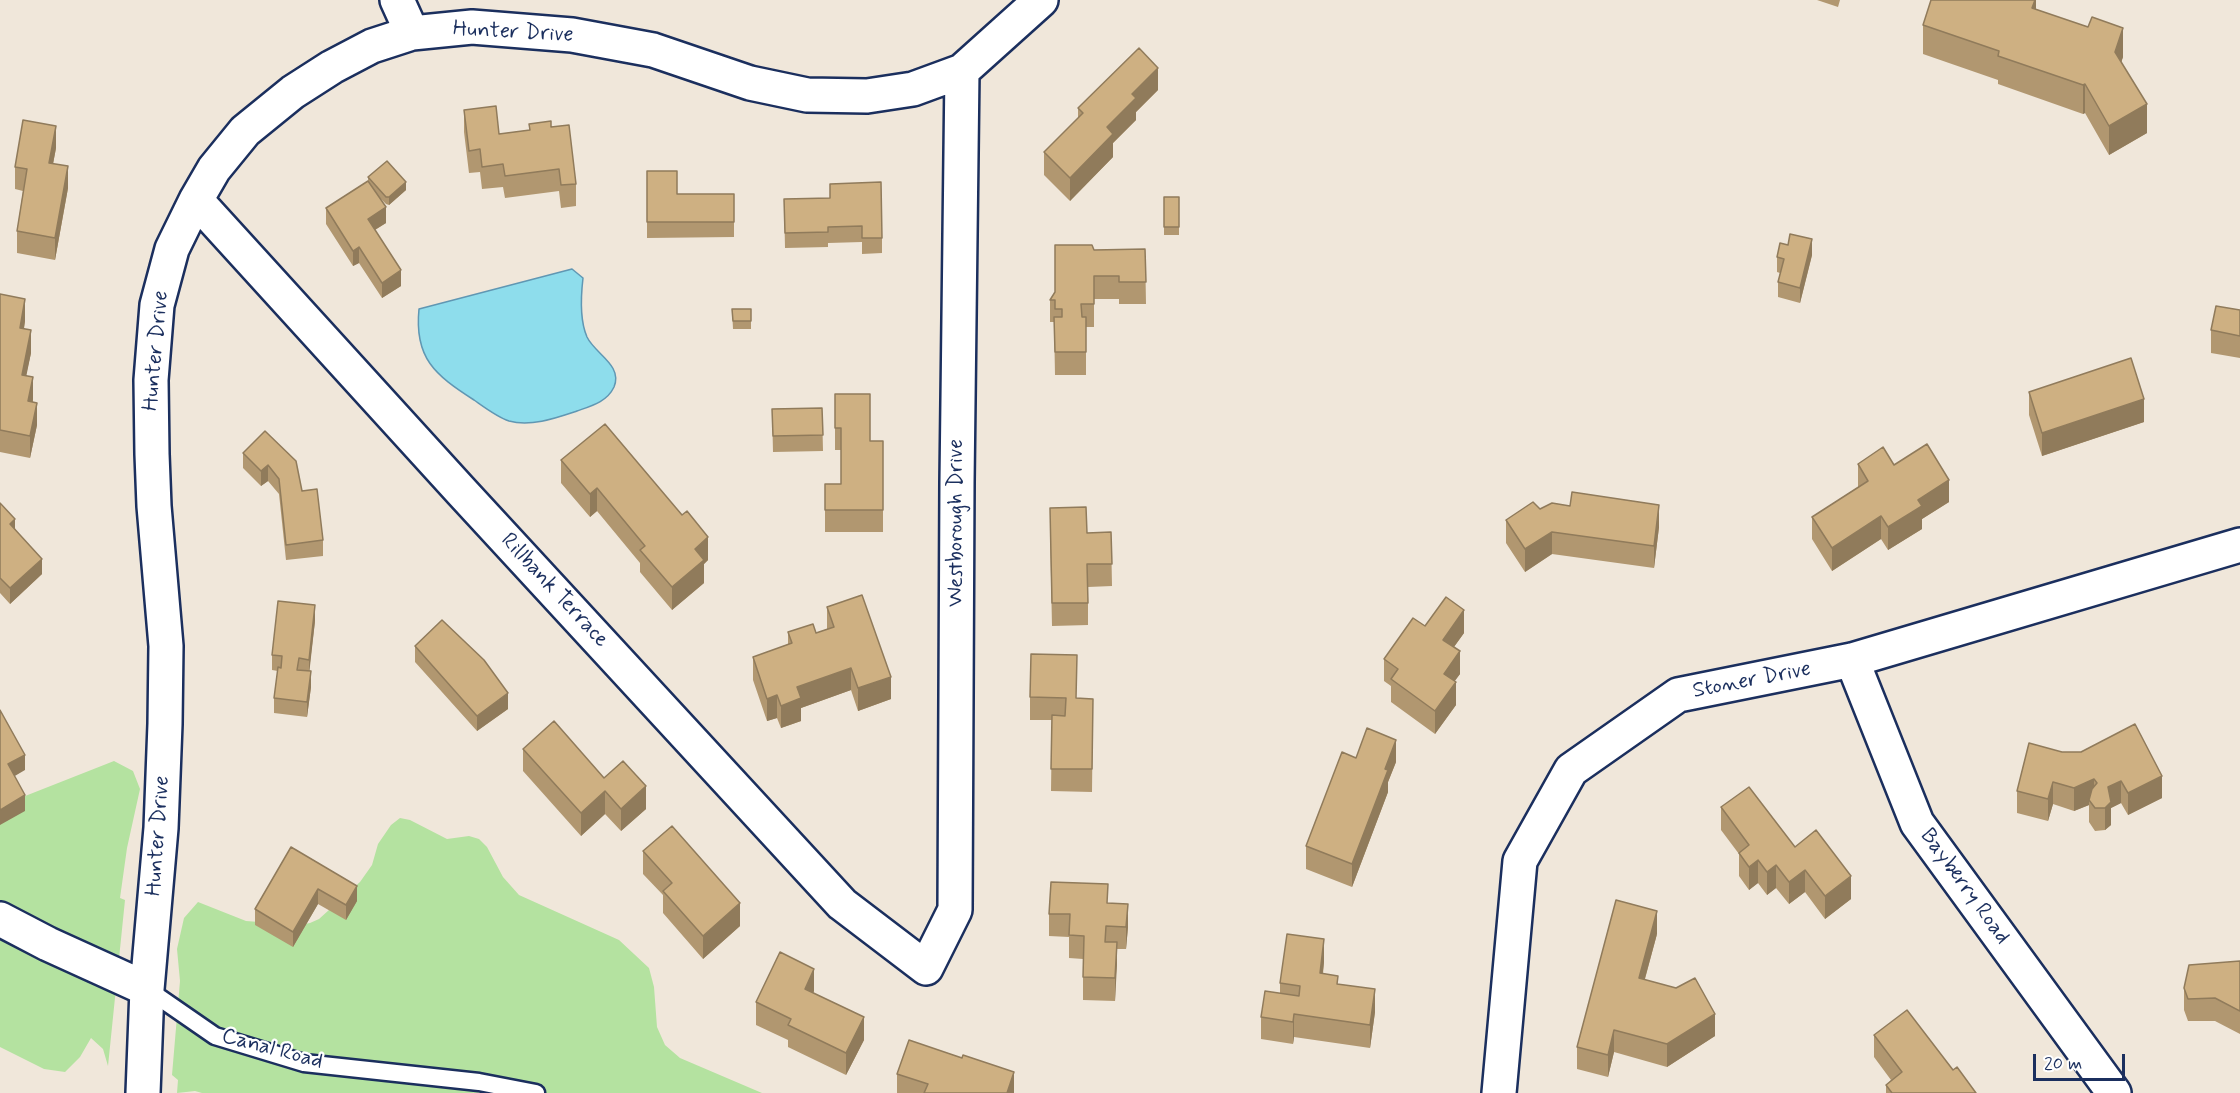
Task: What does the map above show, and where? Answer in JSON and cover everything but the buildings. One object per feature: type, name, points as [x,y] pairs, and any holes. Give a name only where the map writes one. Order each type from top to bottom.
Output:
[{"type":"street","points":[[397,0],[412,33]]},
{"type":"street","name":"Hunter Drive","points":[[142,1093],[147,989],[161,828],[166,646],[154,506],[151,380],[157,305],[172,249],[196,200],[214,169],[245,131],[293,92],[332,67],[372,46],[412,33],[472,27],[572,35],[653,50],[750,83],[807,95],[867,96],[913,89],[962,71],[1041,0]]},
{"type":"street","name":"Westborough Drive","points":[[926,968],[955,910],[962,71]]},
{"type":"street","name":"Rillbank Terrace","points":[[196,200],[843,904],[926,968]]},
{"type":"street","name":"Stoner Drive","points":[[1499,1093],[1520,861],[1571,770],[1678,695],[1852,660],[2240,545]]},
{"type":"street","name":"Bayberry Road","points":[[1852,660],[1917,823],[2114,1093]]},
{"type":"street","name":"Canal Road","points":[[0,919],[48,944],[147,989]]},
{"type":"lane","name":"Canal Road","points":[[147,989],[215,1036],[304,1063],[479,1082],[536,1093]]},
{"type":"green space","points":[[114,761],[133,771],[140,789],[127,848],[120,898],[125,900],[108,1066],[103,1049],[91,1038],[80,1057],[65,1072],[44,1069],[0,1047],[0,801],[15,800]]},
{"type":"green space","points":[[400,818],[410,820],[447,839],[469,836],[479,839],[487,847],[503,877],[519,895],[619,940],[649,968],[654,987],[657,1027],[665,1045],[680,1058],[762,1093],[202,1093],[195,1091],[177,1093],[178,1080],[172,1075],[180,981],[177,949],[184,918],[198,902],[246,921],[299,925],[319,919],[360,882],[372,865],[378,844],[391,825]]},
{"type":"water","points":[[572,269],[583,278],[582,316],[587,337],[615,372],[614,387],[603,400],[543,421],[517,423],[495,414],[460,391],[430,364],[420,340],[419,309]]}]
